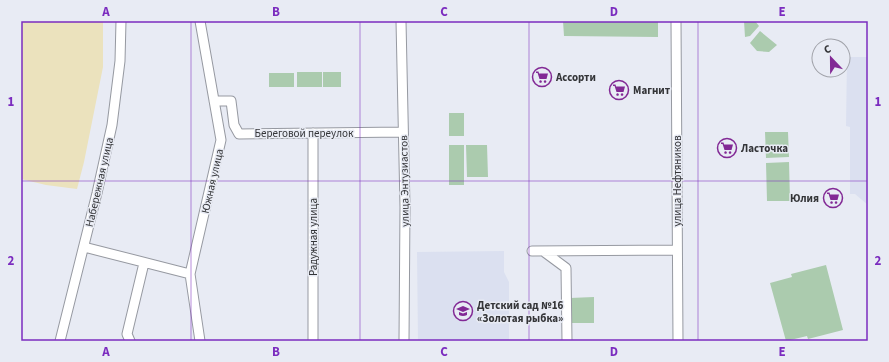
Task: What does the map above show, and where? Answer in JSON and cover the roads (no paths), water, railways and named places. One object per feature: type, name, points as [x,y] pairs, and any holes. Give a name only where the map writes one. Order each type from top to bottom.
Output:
[{"type":"street","name":"Набережная улица","points":[[60,341],[105,160],[116,103],[120,61],[121,21]]},
{"type":"street","name":"Южная улица","points":[[200,21],[221,140],[190,274],[200,341]]},
{"type":"street","name":"улица Энтузиастов","points":[[401,21],[405,207],[404,341]]},
{"type":"street","name":"улица Нефтяников","points":[[676,21],[678,341]]},
{"type":"street","name":"Береговой переулок","points":[[214,101],[231,101],[234,125],[239,134],[403,132]]},
{"type":"street","name":"Радужная улица","points":[[313,133],[314,341]]},
{"type":"street","points":[[84,246],[190,274]]},
{"type":"street","points":[[532,251],[677,250]]},
{"type":"street","points":[[542,251],[566,268],[567,341]]},
{"type":"street","points":[[130,341],[127,334],[144,263]]},
{"type":"place","name":"Ассорти","points":[[542,77]]},
{"type":"place","name":"Магнит","points":[[619,90]]},
{"type":"place","name":"Ласточка","points":[[727,148]]},
{"type":"place","name":"Юлия","points":[[833,198]]},
{"type":"place","name":"Детский сад №16 «Золотая рыбка»","points":[[463,311]]}]
